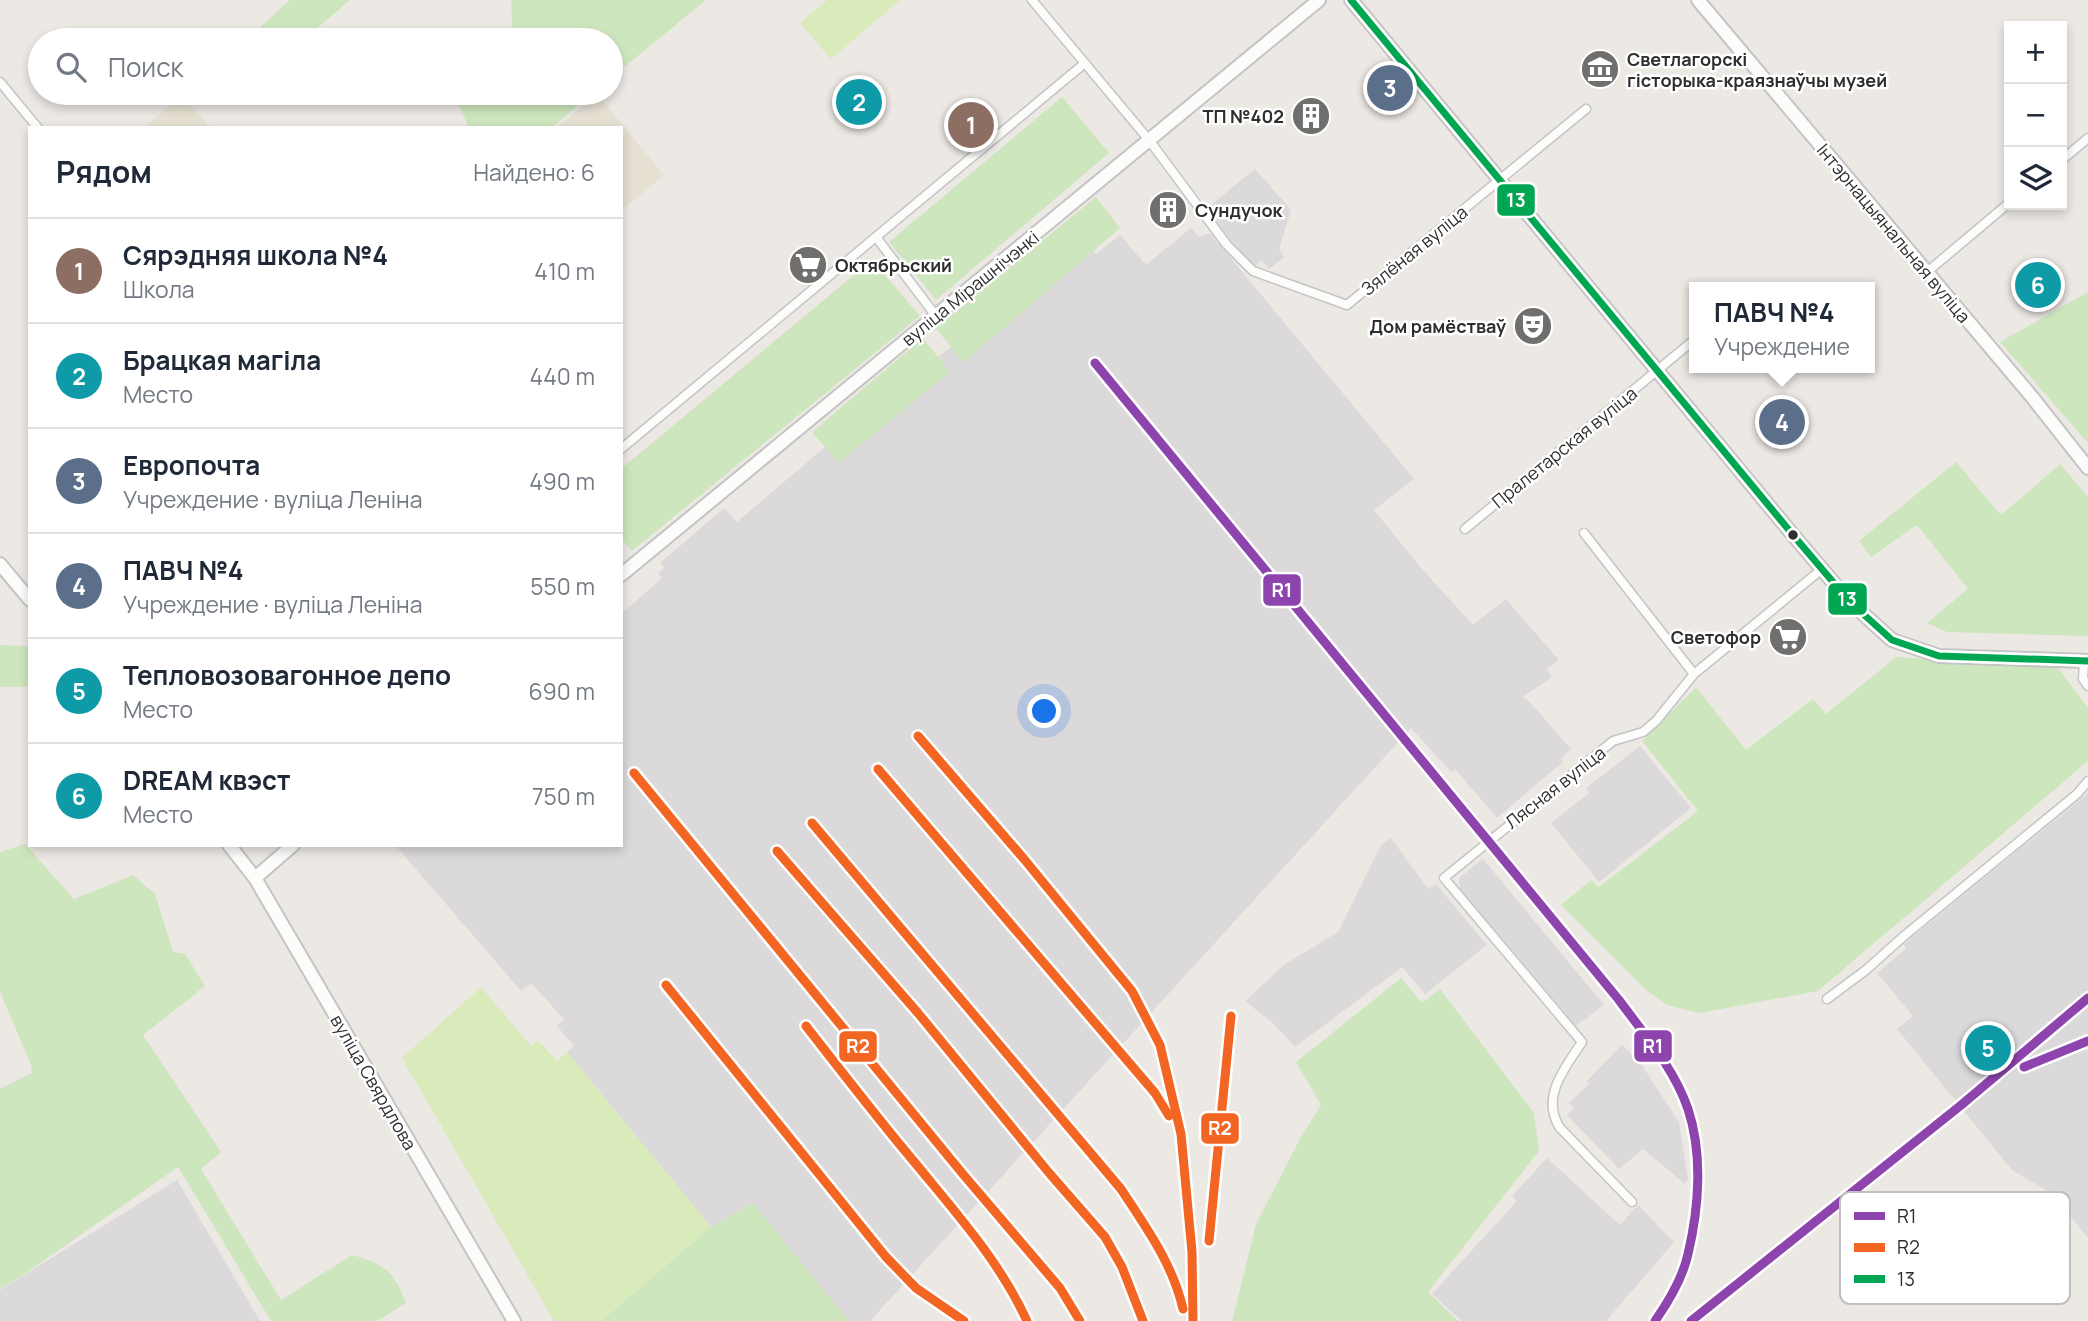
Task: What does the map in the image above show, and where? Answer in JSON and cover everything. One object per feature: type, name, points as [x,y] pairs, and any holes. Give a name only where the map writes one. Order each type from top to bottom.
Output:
[{"type":"street","points":[[1032,0],[1149,140]]},
{"type":"street","name":"вуліца Мірашнічэнкі","points":[[624,568],[936,316],[1319,0]]},
{"type":"street","points":[[1351,0],[1850,602],[1892,640],[1939,656],[2086,661],[2083,679],[2088,686]]},
{"type":"street","name":"Інтэрнацыянальная вуліца","points":[[1698,0],[2032,397],[2088,468]]},
{"type":"street","points":[[623,447],[1085,63]]},
{"type":"street","points":[[0,82],[36,126]]},
{"type":"street","name":"Зялёная вуліца","points":[[1149,140],[1227,245],[1252,271],[1347,305],[1586,108]]},
{"type":"street","points":[[2067,156],[2088,138]]},
{"type":"street","points":[[1927,272],[2004,207]]},
{"type":"street","points":[[876,237],[936,316]]},
{"type":"street","name":"Пралетарская вуліца","points":[[1465,528],[1689,345]]},
{"type":"street","points":[[1584,533],[1694,674]]},
{"type":"street","points":[[0,564],[28,598]]},
{"type":"street","name":"Лясная вуліца","points":[[1632,1202],[1560,1128],[1554,1118],[1551,1098],[1563,1071],[1582,1042],[1444,878],[1613,741],[1643,732],[1656,721],[1694,674],[1822,569]]},
{"type":"street","points":[[1827,999],[1866,970],[2077,794],[2088,781]]},
{"type":"street","name":"вуліца Свярдлова","points":[[231,847],[255,878],[514,1321]]},
{"type":"street","points":[[255,878],[291,847]]},
{"type":"shaded area","points":[[170,105],[191,105],[209,126],[145,126]]},
{"type":"shaded area","points":[[584,105],[606,105],[664,175],[623,209],[623,126],[558,126]]},
{"type":"shaded area","points":[[1255,169],[1291,210],[1279,249],[1284,257],[1269,269],[1262,260],[1254,267],[1205,210]]},
{"type":"shaded area","points":[[1191,228],[1199,237],[1210,233],[1414,479],[1374,510],[1422,569],[1473,625],[1506,599],[1559,660],[1547,669],[1552,677],[1523,697],[1571,749],[1561,758],[1563,762],[1497,818],[1455,769],[1451,772],[1411,728],[870,1321],[846,1321],[753,1203],[711,1227],[567,1052],[574,1046],[557,1026],[564,1019],[531,983],[521,991],[397,847],[623,847],[623,612],[662,578],[658,573],[664,568],[660,563],[724,508],[737,522],[818,453],[1084,241],[1096,254],[1120,235],[1146,265]]},
{"type":"shaded area","points":[[1640,746],[1691,808],[1599,882],[1551,823],[1589,793],[1586,788]]},
{"type":"shaded area","points":[[2088,793],[2088,1238],[2070,1216],[2070,1192],[2049,1192],[2012,1170],[1897,1029],[1913,1016],[1877,973],[1906,949],[1904,944]]},
{"type":"shaded area","points":[[1391,838],[1428,889],[1436,884],[1487,945],[1425,994],[1402,967],[1295,1047],[1274,1024],[1245,1001],[1284,965],[1338,932],[1381,845]]},
{"type":"shaded area","points":[[1483,859],[1604,1005],[1576,1026],[1460,889],[1459,878]]},
{"type":"shaded area","points":[[1622,1045],[1641,1064],[1679,1122],[1688,1179],[1685,1184],[1643,1149],[1619,1169],[1567,1115],[1574,1108],[1569,1103]]},
{"type":"shaded area","points":[[1547,1158],[1620,1225],[1638,1205],[1674,1242],[1606,1321],[1462,1321],[1432,1294],[1517,1201],[1512,1196]]},
{"type":"shaded area","points":[[177,1180],[260,1321],[0,1321],[0,1290]]},
{"type":"green space","points":[[290,0],[350,0],[317,28],[259,28]]},
{"type":"green space","points":[[511,0],[706,0],[623,68],[623,28],[512,28]]},
{"type":"green space","points":[[827,0],[900,0],[831,59],[800,23]]},
{"type":"green space","points":[[1062,97],[1109,153],[936,300],[889,242]]},
{"type":"green space","points":[[458,105],[579,105],[553,126],[467,126]]},
{"type":"green space","points":[[1096,197],[1120,228],[963,363],[936,328]]},
{"type":"green space","points":[[872,260],[920,316],[632,551],[623,540],[623,467]]},
{"type":"green space","points":[[2088,292],[2088,443],[2000,342]]},
{"type":"green space","points":[[923,338],[950,372],[839,463],[812,432]]},
{"type":"green space","points":[[1956,462],[2001,515],[2060,464],[2088,497],[2088,636],[1947,632],[1927,623],[1968,589],[1917,525],[1871,557],[1859,541]]},
{"type":"green space","points":[[0,645],[28,646],[28,687],[0,687]]},
{"type":"green space","points":[[1896,657],[2058,668],[2088,708],[2088,761],[1818,991],[1699,1013],[1667,1005],[1646,990],[1561,905],[1591,880],[1599,887],[1698,811],[1642,741],[1696,687],[1746,750],[1813,699],[1826,714]]},
{"type":"green space","points":[[25,844],[74,899],[133,875],[155,894],[173,952],[185,954],[205,986],[143,1035],[221,1152],[201,1169],[281,1300],[352,1255],[387,1270],[397,1283],[406,1303],[377,1321],[271,1321],[178,1167],[0,1289],[0,1089],[32,1073],[0,992],[0,852]]},
{"type":"green space","points":[[1401,978],[1422,1003],[1440,989],[1534,1113],[1539,1151],[1428,1292],[1458,1321],[1232,1321],[1256,1224],[1301,1137],[1321,1105],[1296,1062]]},
{"type":"green space","points":[[481,987],[531,1046],[538,1040],[557,1061],[567,1052],[711,1227],[601,1321],[554,1321],[402,1058]]},
{"type":"green space","points":[[753,1203],[849,1321],[601,1321],[711,1227]]},
{"type":"transit line","name":"13","points":[[1351,0],[1793,535],[1850,602],[1892,640],[1939,656],[2088,661]]},
{"type":"transit line","name":"R1","points":[[1095,363],[1619,1000],[1675,1079],[1693,1126],[1697,1200],[1686,1263],[1675,1289],[1655,1321]]},
{"type":"transit line","name":"R2","points":[[918,736],[1024,859],[1132,991],[1160,1045],[1181,1134],[1192,1252],[1193,1321]]},
{"type":"transit line","name":"R2","points":[[878,769],[1155,1093],[1169,1116]]},
{"type":"transit line","name":"R2","points":[[634,773],[962,1173],[1060,1288],[1080,1321]]},
{"type":"transit line","name":"R2","points":[[812,823],[1121,1189],[1165,1261],[1183,1309]]},
{"type":"transit line","name":"R2","points":[[777,851],[918,1013],[1105,1237],[1122,1267],[1143,1321]]},
{"type":"transit line","name":"R2","points":[[666,985],[886,1257],[916,1288],[964,1321]]},
{"type":"transit line","name":"R1","points":[[1852,1192],[2088,998]]},
{"type":"transit line","name":"R2","points":[[1209,1241],[1231,1016]]},
{"type":"transit line","name":"R2","points":[[806,1026],[977,1239],[1004,1279],[1027,1321]]},
{"type":"transit line","name":"R1","points":[[2024,1067],[2088,1041]]},
{"type":"transit line","name":"R1","points":[[1691,1321],[1840,1202]]},
{"type":"place","name":"Светлагорскі гісторыка-краязнаўчы музей","points":[[1600,69]]},
{"type":"place","name":"Европочта","points":[[1390,88]]},
{"type":"place","name":"Брацкая магіла","points":[[859,102]]},
{"type":"place","name":"ТП №402","points":[[1311,116]]},
{"type":"place","name":"Сярэдняя школа №4","points":[[971,125]]},
{"type":"place","name":"Сундучок","points":[[1168,210]]},
{"type":"place","name":"Октябрьский","points":[[808,265]]},
{"type":"place","name":"DREAM квэст","points":[[2038,285]]},
{"type":"place","name":"Дом рамёстваў","points":[[1533,326]]},
{"type":"place","name":"ПАВЧ №4","points":[[1782,422]]},
{"type":"place","name":"Светофор","points":[[1788,637]]},
{"type":"place","name":"Тепловозовагонное депо","points":[[1988,1048]]}]
